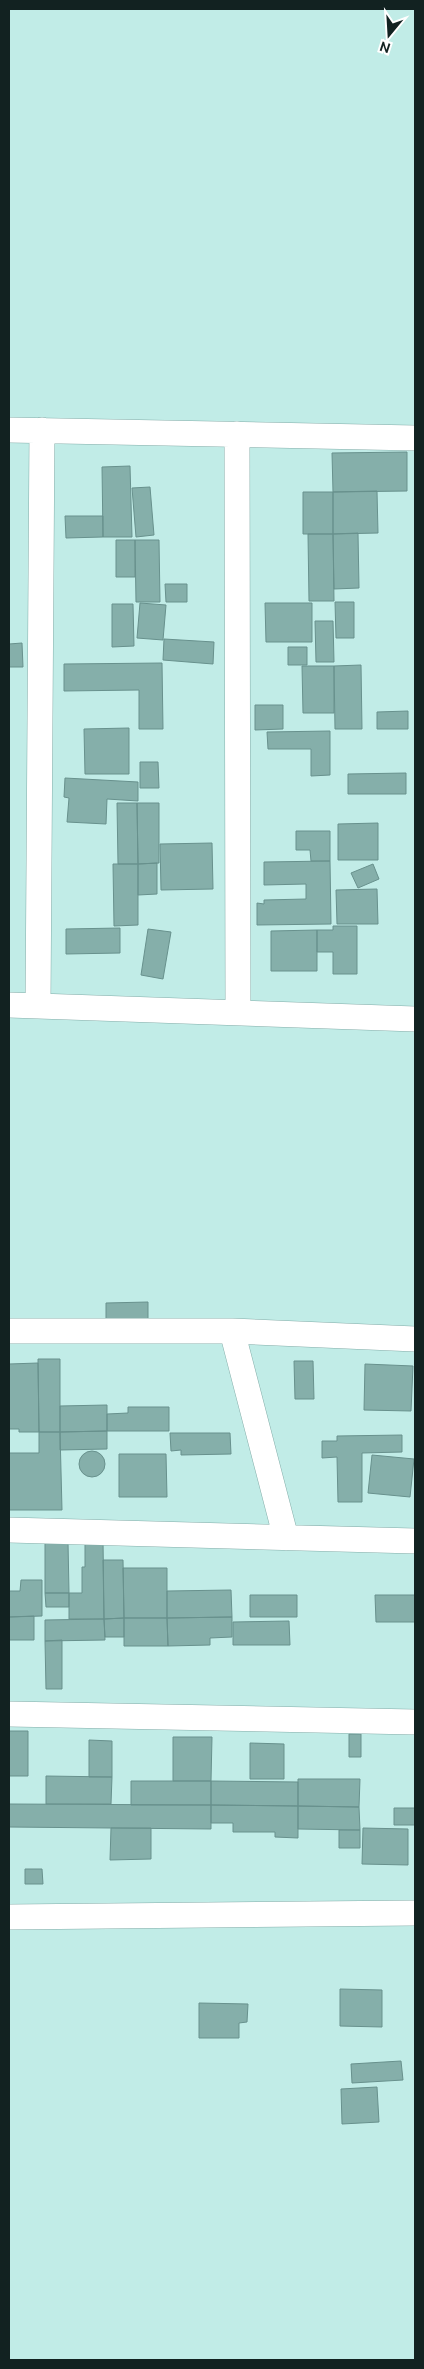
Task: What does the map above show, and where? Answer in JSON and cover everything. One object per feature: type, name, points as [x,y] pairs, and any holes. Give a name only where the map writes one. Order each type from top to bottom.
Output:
[{"type":"street","points":[[9,430],[415,438]]},
{"type":"street","points":[[38,1006],[42,430]]},
{"type":"street","points":[[236,434],[238,1013]]},
{"type":"street","points":[[9,1005],[415,1019]]},
{"type":"street","points":[[9,1331],[232,1331],[415,1339]]},
{"type":"street","points":[[232,1331],[286,1538]]},
{"type":"street","points":[[9,1530],[415,1542]]},
{"type":"street","points":[[9,1714],[415,1722]]},
{"type":"street","points":[[9,1917],[415,1913]]},
{"type":"building","points":[[407,452],[407,491],[333,492],[332,453]]},
{"type":"building","points":[[130,466],[132,537],[103,537],[102,467]]},
{"type":"building","points":[[150,487],[154,535],[136,537],[132,488]]},
{"type":"building","points":[[377,491],[378,533],[333,534],[333,492]]},
{"type":"building","points":[[303,492],[333,492],[333,534],[303,534]]},
{"type":"building","points":[[65,516],[103,516],[103,537],[66,538]]},
{"type":"building","points":[[358,533],[359,588],[334,589],[333,534]]},
{"type":"building","points":[[308,534],[333,534],[334,601],[309,601]]},
{"type":"building","points":[[116,540],[135,540],[135,577],[116,577]]},
{"type":"building","points":[[135,540],[159,540],[160,602],[136,602]]},
{"type":"building","points":[[165,584],[187,584],[187,602],[166,602]]},
{"type":"building","points":[[335,602],[354,602],[354,638],[336,638]]},
{"type":"building","points":[[140,603],[166,605],[163,640],[137,638]]},
{"type":"building","points":[[265,603],[312,603],[312,642],[266,642]]},
{"type":"building","points":[[112,604],[133,604],[134,646],[112,647]]},
{"type":"building","points":[[315,621],[333,621],[334,662],[316,662]]},
{"type":"building","points":[[164,639],[214,642],[213,664],[163,660]]},
{"type":"building","points":[[22,643],[23,667],[9,667],[9,644]]},
{"type":"building","points":[[288,647],[307,647],[307,665],[288,665]]},
{"type":"building","points":[[162,663],[163,729],[139,729],[139,690],[64,691],[64,664]]},
{"type":"building","points":[[361,665],[362,729],[335,729],[334,666]]},
{"type":"building","points":[[302,666],[334,666],[334,713],[303,713]]},
{"type":"building","points":[[255,705],[283,705],[283,729],[255,730]]},
{"type":"building","points":[[408,711],[408,729],[377,729],[377,712]]},
{"type":"building","points":[[129,728],[129,774],[85,774],[84,729]]},
{"type":"building","points":[[330,731],[330,775],[311,776],[311,749],[268,749],[267,732]]},
{"type":"building","points":[[140,762],[158,762],[159,788],[140,788]]},
{"type":"building","points":[[406,773],[406,794],[348,794],[348,774]]},
{"type":"building","points":[[65,778],[138,782],[138,801],[107,799],[106,824],[67,822],[69,798],[64,797]]},
{"type":"building","points":[[117,803],[137,803],[138,864],[118,864]]},
{"type":"building","points":[[137,803],[159,803],[159,863],[138,864]]},
{"type":"building","points":[[378,823],[378,860],[338,860],[338,824]]},
{"type":"building","points":[[296,831],[330,831],[330,861],[311,861],[310,850],[296,850]]},
{"type":"building","points":[[212,843],[213,889],[161,890],[160,844]]},
{"type":"building","points":[[330,861],[331,924],[257,925],[257,903],[264,904],[264,900],[306,899],[306,884],[264,885],[264,862]]},
{"type":"building","points":[[157,863],[157,894],[138,895],[138,864]]},
{"type":"building","points":[[113,864],[138,864],[138,925],[114,926]]},
{"type":"building","points":[[373,864],[379,879],[358,888],[351,873]]},
{"type":"building","points":[[377,889],[378,924],[337,924],[336,890]]},
{"type":"building","points":[[333,926],[357,926],[357,974],[333,974],[333,952],[317,952],[317,930],[333,930]]},
{"type":"building","points":[[120,928],[120,953],[66,954],[66,929]]},
{"type":"building","points":[[148,929],[171,932],[163,979],[141,975]]},
{"type":"building","points":[[317,930],[317,971],[271,971],[271,931]]},
{"type":"building","points":[[148,1302],[148,1322],[106,1323],[106,1303]]},
{"type":"building","points":[[38,1359],[60,1359],[60,1432],[39,1432]]},
{"type":"building","points":[[294,1361],[313,1361],[314,1399],[295,1399]]},
{"type":"building","points":[[38,1363],[39,1432],[19,1432],[19,1429],[9,1429],[9,1364]]},
{"type":"building","points":[[365,1364],[413,1366],[411,1411],[364,1410]]},
{"type":"building","points":[[107,1405],[107,1431],[60,1432],[60,1406]]},
{"type":"building","points":[[128,1407],[169,1407],[169,1431],[107,1431],[107,1414],[128,1413]]},
{"type":"building","points":[[107,1431],[107,1449],[60,1450],[60,1432]]},
{"type":"building","points":[[39,1432],[60,1432],[62,1510],[9,1510],[9,1453],[39,1453]]},
{"type":"building","points":[[170,1433],[230,1433],[231,1454],[181,1455],[181,1450],[171,1451]]},
{"type":"building","points":[[402,1435],[402,1452],[362,1453],[362,1502],[338,1502],[337,1457],[322,1458],[322,1441],[337,1441],[337,1436]]},
{"type":"building","points":[[92,1451],[101,1455],[105,1464],[101,1473],[92,1477],[83,1473],[79,1464],[83,1455]]},
{"type":"building","points":[[119,1454],[166,1454],[167,1497],[119,1497]]},
{"type":"building","points":[[372,1455],[414,1459],[410,1497],[368,1493]]},
{"type":"building","points":[[85,1539],[103,1540],[104,1619],[69,1619],[69,1593],[82,1593],[82,1567],[85,1567]]},
{"type":"building","points":[[68,1542],[69,1593],[45,1593],[45,1543]]},
{"type":"building","points":[[103,1560],[123,1560],[124,1618],[104,1619]]},
{"type":"building","points":[[123,1568],[167,1568],[167,1618],[124,1618]]},
{"type":"building","points":[[21,1580],[42,1580],[42,1616],[9,1617],[9,1591],[20,1591]]},
{"type":"building","points":[[231,1590],[232,1617],[167,1618],[167,1591]]},
{"type":"building","points":[[45,1593],[69,1593],[69,1607],[46,1607]]},
{"type":"building","points":[[250,1595],[297,1595],[297,1617],[250,1617]]},
{"type":"building","points":[[375,1595],[415,1595],[415,1622],[376,1622]]},
{"type":"building","points":[[34,1616],[34,1640],[9,1640],[9,1617]]},
{"type":"building","points":[[232,1617],[232,1637],[210,1638],[210,1645],[168,1646],[167,1618]]},
{"type":"building","points":[[124,1618],[124,1637],[105,1637],[104,1619]]},
{"type":"building","points":[[124,1618],[167,1618],[168,1646],[124,1646]]},
{"type":"building","points":[[104,1619],[105,1640],[45,1641],[45,1620]]},
{"type":"building","points":[[289,1621],[290,1645],[233,1645],[233,1622]]},
{"type":"building","points":[[62,1640],[62,1689],[46,1689],[45,1641]]},
{"type":"building","points":[[9,1731],[28,1731],[28,1776],[9,1776]]},
{"type":"building","points":[[349,1734],[361,1734],[361,1757],[349,1757]]},
{"type":"building","points":[[173,1737],[212,1737],[211,1781],[173,1781]]},
{"type":"building","points":[[89,1740],[112,1741],[112,1777],[89,1777]]},
{"type":"building","points":[[250,1743],[284,1744],[284,1779],[250,1779]]},
{"type":"building","points":[[46,1776],[112,1777],[111,1804],[46,1804]]},
{"type":"building","points":[[298,1779],[360,1779],[359,1807],[298,1806]]},
{"type":"building","points":[[131,1781],[211,1781],[211,1805],[131,1805]]},
{"type":"building","points":[[211,1781],[298,1782],[298,1806],[211,1805]]},
{"type":"building","points":[[9,1804],[211,1805],[211,1829],[9,1827]]},
{"type":"building","points":[[211,1805],[298,1806],[298,1838],[275,1837],[275,1832],[233,1832],[233,1823],[211,1823]]},
{"type":"building","points":[[298,1806],[359,1807],[360,1830],[298,1829]]},
{"type":"building","points":[[394,1808],[415,1808],[415,1825],[394,1825]]},
{"type":"building","points":[[111,1828],[151,1828],[151,1859],[110,1860]]},
{"type":"building","points":[[363,1828],[408,1829],[408,1865],[362,1864]]},
{"type":"building","points":[[339,1830],[360,1830],[360,1848],[339,1848]]},
{"type":"building","points":[[25,1869],[42,1869],[43,1884],[25,1884]]},
{"type":"building","points":[[340,1989],[382,1990],[382,2027],[340,2026]]},
{"type":"building","points":[[199,2003],[248,2004],[247,2022],[239,2023],[239,2038],[199,2038]]},
{"type":"building","points":[[401,2061],[403,2080],[352,2083],[351,2064]]},
{"type":"building","points":[[377,2087],[379,2122],[342,2124],[341,2089]]}]
